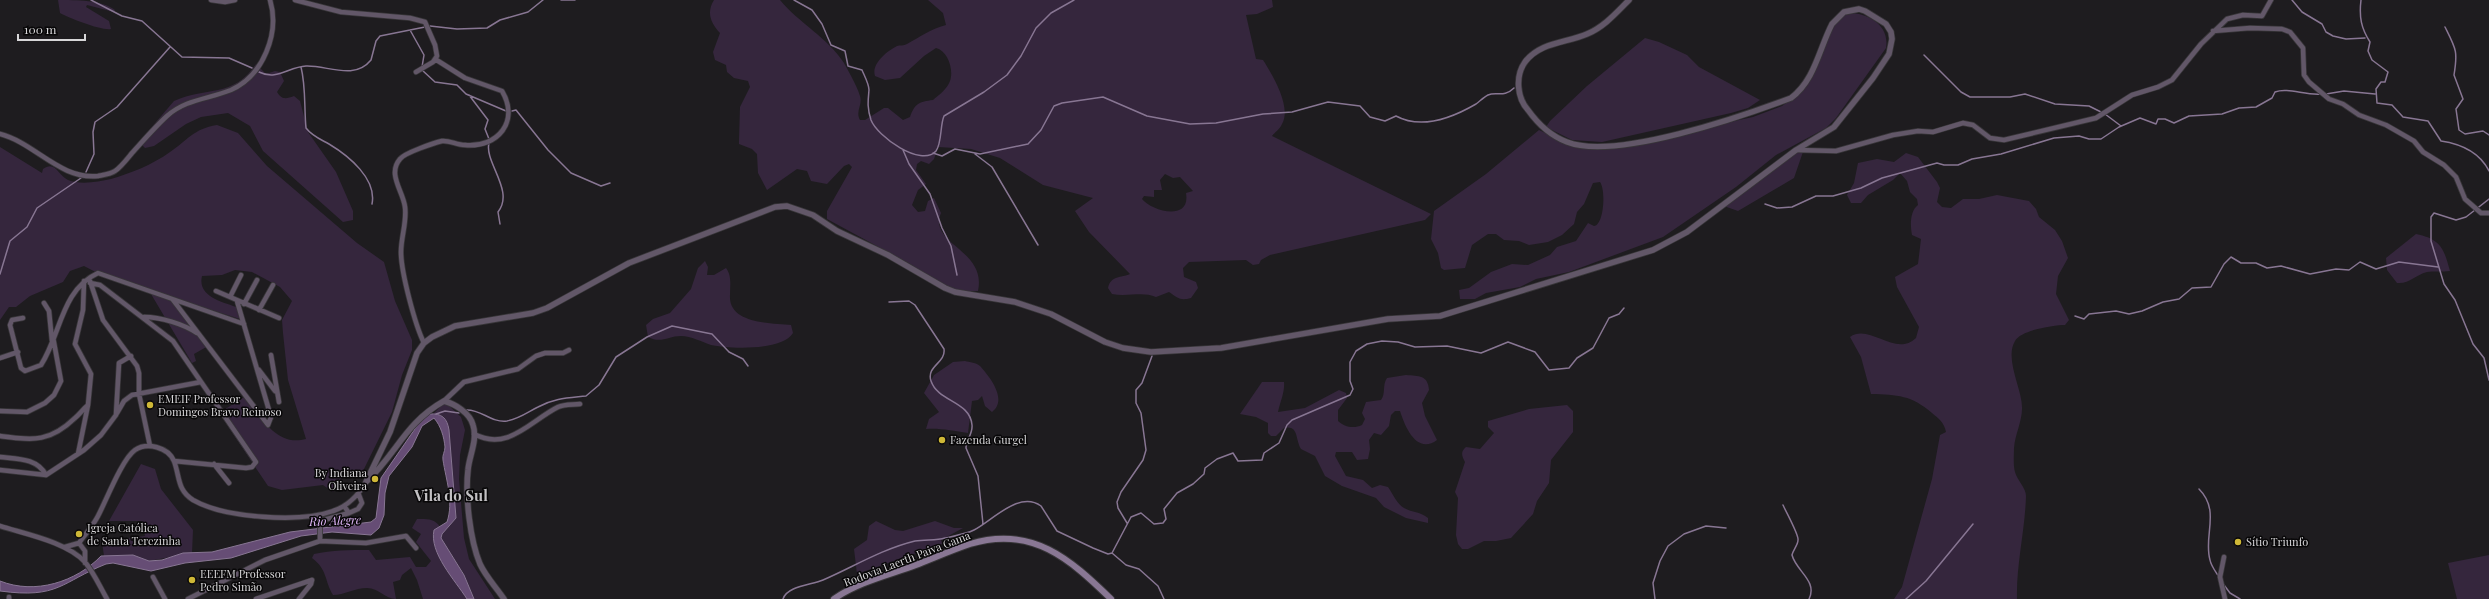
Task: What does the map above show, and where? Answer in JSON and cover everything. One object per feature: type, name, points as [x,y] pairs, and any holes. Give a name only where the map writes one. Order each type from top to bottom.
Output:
[{"type":"main road","name":"Rodovia Laerth Paiva Gama","points":[[834,599],[854,588],[970,544],[1005,538],[1035,543],[1054,551],[1071,562],[1111,599]]},
{"type":"street","points":[[211,0],[225,2],[235,0]]},
{"type":"street","points":[[0,134],[27,144],[71,172],[97,176],[116,171],[168,116],[191,101],[231,90],[250,76],[261,64],[270,41],[271,0]]},
{"type":"street","points":[[295,0],[348,13],[422,21],[428,25],[436,45],[436,59]]},
{"type":"street","points":[[65,547],[78,543],[98,518],[129,456],[135,450],[150,446],[162,449],[174,461],[182,491],[200,504],[256,516],[284,518],[325,513],[344,506],[359,495],[390,432],[417,353],[424,344],[437,334],[455,326],[533,313],[547,308],[629,263],[755,214],[787,206],[813,215],[837,231],[888,255],[945,288],[955,292],[1015,302],[1051,314],[1116,347],[1150,352],[1222,348],[1388,319],[1440,316],[1653,250],[1686,232],[1796,150],[1834,127],[1873,78],[1891,46],[1891,32],[1882,20],[1859,9],[1844,12],[1836,18],[1827,34],[1817,63],[1804,86],[1791,98],[1690,131],[1644,142],[1603,146],[1568,143],[1544,127],[1524,106],[1519,90],[1520,70],[1531,55],[1539,49],[1593,31],[1608,21],[1629,0]]},
{"type":"street","points":[[1796,150],[1836,151],[1893,135],[1918,131],[1933,132],[1963,124],[1973,125],[1990,138],[2004,140],[2090,120],[2132,95],[2158,87],[2172,80],[2213,32],[2231,17],[2263,16],[2271,0]]},
{"type":"street","points":[[2213,32],[2250,28],[2282,29],[2293,34],[2303,48],[2304,75],[2309,82],[2329,99],[2343,104],[2359,115],[2386,125],[2414,141],[2423,152],[2444,165],[2456,177],[2465,199],[2474,208],[2481,213],[2489,213]]},
{"type":"street","points":[[416,72],[436,59]]},
{"type":"street","points":[[424,344],[415,319],[402,265],[402,236],[406,209],[395,176],[398,162],[405,155],[442,141],[472,145],[494,140],[504,130],[509,114],[502,92],[465,78],[436,59]]},
{"type":"street","points":[[23,318],[11,321],[23,370],[37,368],[44,360],[64,310],[84,281],[90,280],[100,272],[173,300],[244,324]]},
{"type":"street","points":[[230,298],[241,275]]},
{"type":"street","points":[[90,280],[100,285],[144,317],[172,341],[256,462],[252,467],[246,468],[174,461]]},
{"type":"street","points":[[90,280],[103,320],[131,356],[139,372],[139,394],[150,446]]},
{"type":"street","points":[[244,304],[257,280]]},
{"type":"street","points":[[78,454],[88,405],[91,374],[75,344],[83,310],[84,281]]},
{"type":"street","points":[[258,310],[273,285]]},
{"type":"street","points":[[216,290],[230,298],[279,318]]},
{"type":"street","points":[[173,300],[268,425],[271,417],[237,301]]},
{"type":"street","points":[[0,411],[27,412],[45,403],[54,395],[61,381],[52,339],[49,311],[44,303]]},
{"type":"street","points":[[144,317],[151,317],[176,324],[201,335]]},
{"type":"street","points":[[366,482],[385,462],[412,424],[444,401],[464,382],[518,369],[536,356],[544,353],[557,353],[569,350]]},
{"type":"street","points":[[0,358],[18,352]]},
{"type":"street","points":[[271,355],[276,392],[279,402]]},
{"type":"street","points":[[116,415],[119,389],[118,363],[131,356]]},
{"type":"street","points":[[257,367],[276,392]]},
{"type":"street","points":[[0,470],[46,475],[78,454],[101,435],[116,415],[124,400],[132,395],[201,382]]},
{"type":"street","points":[[444,401],[460,408],[473,424],[474,434],[468,471],[473,541],[480,565],[504,599]]},
{"type":"street","points":[[474,434],[496,441],[510,436],[559,407],[580,404]]},
{"type":"street","points":[[0,436],[32,440],[42,439],[58,432],[88,405]]},
{"type":"street","points":[[0,457],[40,464],[46,475]]},
{"type":"street","points":[[214,464],[229,483]]},
{"type":"street","points":[[319,539],[319,526],[322,520],[349,513],[361,506],[359,495]]},
{"type":"street","points":[[344,506],[349,513]]},
{"type":"street","points":[[0,526],[65,547],[87,565],[107,599]]},
{"type":"street","points":[[188,599],[265,560],[319,539],[366,543],[406,536],[416,548]]},
{"type":"street","points":[[78,543],[84,551],[87,565]]},
{"type":"street","points":[[2224,557],[2220,577],[2225,599]]},
{"type":"street","points":[[153,577],[165,599]]},
{"type":"street","points":[[256,599],[312,580],[299,599]]},
{"type":"shaded area","points":[[58,0],[96,2],[110,7],[115,10],[114,12],[87,5],[86,7],[109,21],[111,29],[93,26],[60,13]]},
{"type":"shaded area","points":[[714,0],[780,0],[830,45],[844,63],[861,99],[858,114],[860,120],[865,120],[884,108],[888,108],[903,120],[910,117],[918,104],[933,100],[949,84],[951,72],[947,57],[936,48],[924,56],[900,78],[885,80],[875,76],[874,71],[881,58],[889,51],[897,46],[906,45],[930,31],[946,25],[943,13],[928,0],[1272,0],[1273,7],[1257,14],[1246,15],[1256,59],[1263,60],[1276,82],[1285,109],[1281,126],[1272,136],[1431,214],[1425,220],[1270,255],[1261,260],[1259,264],[1253,265],[1246,260],[1189,262],[1183,268],[1184,277],[1196,282],[1198,288],[1191,298],[1179,298],[1169,292],[1156,297],[1146,294],[1112,294],[1108,288],[1111,281],[1130,274],[1089,232],[1075,211],[1093,198],[1043,185],[1000,158],[971,149],[938,147],[934,159],[929,164],[921,161],[917,164],[916,170],[926,184],[918,190],[912,205],[918,212],[925,211],[928,201],[934,198],[941,213],[939,224],[943,233],[949,241],[967,256],[974,266],[978,277],[978,291],[962,291],[941,285],[910,264],[827,219],[827,211],[852,167],[849,164],[844,166],[827,184],[811,181],[807,171],[797,169],[767,190],[758,173],[757,154],[752,149],[739,144],[740,107],[750,87],[748,81],[734,78],[727,72],[726,65],[715,60],[713,52],[720,33],[712,22],[710,9]],"holes":[[[1165,174],[1173,178],[1180,177],[1193,191],[1186,193],[1186,202],[1182,208],[1177,211],[1161,210],[1153,207],[1142,199],[1144,196],[1154,197],[1154,190],[1162,190],[1160,180]]]},
{"type":"shaded area","points":[[1849,13],[1863,15],[1876,22],[1885,33],[1886,48],[1836,118],[1826,128],[1776,155],[1736,187],[1663,237],[1569,272],[1536,279],[1520,287],[1486,293],[1475,299],[1460,299],[1459,290],[1469,288],[1491,272],[1512,264],[1528,265],[1550,255],[1557,247],[1576,241],[1588,223],[1594,226],[1600,220],[1603,207],[1603,192],[1600,182],[1593,183],[1584,204],[1577,212],[1574,224],[1562,235],[1548,242],[1529,245],[1519,241],[1504,240],[1496,234],[1488,234],[1472,245],[1465,268],[1444,270],[1441,268],[1438,253],[1431,239],[1434,211],[1486,174],[1539,130],[1569,144],[1596,147],[1640,141],[1753,117],[1782,106],[1798,94],[1838,16]]},
{"type":"shaded area","points":[[1645,38],[1659,42],[1687,55],[1699,67],[1760,100],[1748,108],[1731,113],[1602,142],[1572,140],[1546,127],[1550,121],[1587,86]]},
{"type":"shaded area","points":[[256,64],[266,74],[275,71],[280,72],[284,81],[277,92],[279,95],[282,98],[294,96],[300,101],[308,132],[336,172],[353,211],[353,220],[343,222],[263,151],[250,126],[228,113],[201,117],[186,124],[154,146],[145,148],[139,142],[174,101],[196,94],[228,87],[247,75]]},
{"type":"shaded area","points":[[217,125],[238,133],[267,166],[357,243],[384,262],[395,301],[412,340],[412,350],[402,375],[392,412],[363,471],[343,475],[333,492],[323,485],[282,490],[268,486],[219,413],[246,396],[264,421],[278,434],[286,439],[306,439],[288,380],[283,333],[282,320],[292,301],[280,287],[252,272],[235,270],[222,275],[202,276],[201,283],[207,294],[219,301],[239,308],[240,319],[192,304],[171,300],[208,346],[194,354],[196,361],[192,363],[151,294],[111,280],[84,266],[70,271],[63,282],[30,296],[16,307],[9,307],[0,320],[0,147],[42,173],[43,169],[51,166],[65,178],[73,182],[95,182],[119,177],[149,165],[163,157],[196,132]]},
{"type":"shaded area","points":[[1804,149],[1794,178],[1738,211],[1721,205],[1780,160]]},
{"type":"shaded area","points":[[1906,153],[1918,157],[1937,182],[1940,188],[1937,202],[1942,207],[1951,208],[1963,199],[1979,199],[1997,195],[2029,201],[2036,209],[2039,217],[2055,230],[2062,241],[2068,258],[2058,276],[2056,294],[2069,320],[2065,325],[2046,327],[2024,334],[2018,337],[2012,348],[2013,365],[2022,401],[2021,418],[2014,448],[2014,466],[2016,475],[2026,493],[2018,573],[2017,599],[1894,599],[1902,587],[1932,479],[1940,435],[1946,432],[1943,423],[1939,419],[1911,399],[1889,395],[1871,394],[1861,357],[1850,337],[1858,334],[1866,334],[1891,343],[1900,344],[1908,343],[1916,338],[1919,327],[1897,287],[1895,277],[1918,264],[1921,239],[1912,235],[1911,227],[1912,214],[1918,205],[1917,199],[1910,192],[1907,181],[1900,173],[1893,180],[1868,195],[1861,203],[1851,203],[1847,195],[1854,183],[1858,163],[1877,159],[1894,162]]},
{"type":"shaded area","points":[[2416,234],[2431,239],[2440,246],[2446,257],[2450,271],[2427,272],[2409,281],[2397,283],[2387,270],[2386,258]]},
{"type":"shaded area","points":[[705,261],[708,267],[707,275],[714,275],[726,268],[728,271],[731,305],[736,312],[743,317],[753,320],[791,325],[793,333],[787,339],[778,343],[767,346],[742,348],[711,345],[685,336],[676,336],[661,340],[648,337],[646,325],[653,319],[670,313],[691,289],[698,268]]},
{"type":"shaded area","points":[[965,361],[979,365],[988,376],[998,395],[996,407],[992,412],[985,406],[982,396],[978,400],[972,401],[968,433],[942,429],[926,429],[929,419],[939,412],[924,393],[934,375],[953,362]]},
{"type":"shaded area","points":[[1406,375],[1419,376],[1427,381],[1429,390],[1422,403],[1425,416],[1437,440],[1430,444],[1418,442],[1409,431],[1400,411],[1395,411],[1391,415],[1389,426],[1381,435],[1374,433],[1369,440],[1370,449],[1368,459],[1357,460],[1352,452],[1336,452],[1335,456],[1346,476],[1363,480],[1372,488],[1380,485],[1388,487],[1402,506],[1407,510],[1425,516],[1428,518],[1428,523],[1406,518],[1384,507],[1376,498],[1342,486],[1325,476],[1315,456],[1301,449],[1296,434],[1292,429],[1284,428],[1276,436],[1271,436],[1268,433],[1268,423],[1256,417],[1240,414],[1262,382],[1284,382],[1278,412],[1305,408],[1339,390],[1346,393],[1347,398],[1338,410],[1338,421],[1349,427],[1356,427],[1362,425],[1365,419],[1362,413],[1366,402],[1381,400],[1387,378]]},
{"type":"shaded area","points":[[445,402],[461,417],[465,430],[460,455],[459,479],[464,538],[469,559],[495,599],[474,599],[464,574],[441,538],[442,534],[456,518],[449,430],[443,416],[433,414]]},
{"type":"shaded area","points":[[1567,405],[1573,411],[1573,432],[1551,460],[1549,483],[1537,501],[1533,514],[1511,538],[1496,541],[1484,541],[1468,549],[1462,549],[1458,544],[1456,535],[1458,498],[1455,492],[1465,462],[1462,454],[1464,449],[1466,447],[1480,449],[1494,433],[1488,427],[1488,421],[1529,409]]},
{"type":"shaded area","points":[[429,414],[441,415],[447,422],[449,430],[456,518],[442,534],[441,538],[464,575],[474,599],[467,599],[444,566],[435,548],[433,539],[434,530],[447,522],[450,506],[443,458],[445,447],[444,439],[434,418],[422,426],[412,447],[389,476],[385,493],[384,515],[379,528],[371,535],[332,532],[301,536],[231,558],[185,563],[151,571],[113,563],[106,564],[48,591],[20,593],[0,591],[0,581],[27,587],[54,584],[80,573],[101,556],[133,555],[149,561],[162,560],[183,553],[212,552],[290,532],[371,522],[376,518],[381,478],[419,423]]},
{"type":"shaded area","points":[[141,464],[155,469],[161,489],[193,530],[192,553],[149,561],[133,555],[104,556],[102,542],[145,536],[142,521],[109,521]]},
{"type":"shaded area","points":[[417,519],[433,521],[440,527],[434,530],[433,539],[435,548],[444,566],[467,599],[423,599],[417,580],[411,568],[402,575],[400,580],[393,582],[396,599],[392,599],[371,588],[358,589],[333,595],[321,567],[312,558],[314,554],[334,551],[369,550],[376,560],[410,557],[416,567],[426,567],[431,561],[416,542],[421,534],[412,528]]},
{"type":"shaded area","points":[[876,521],[895,530],[903,531],[935,521],[954,528],[963,528],[941,540],[942,544],[857,574],[854,549],[867,540],[869,526]]},
{"type":"shaded area","points":[[2489,555],[2489,599],[2457,599],[2448,563]]},
{"type":"waterway","points":[[91,0],[122,16],[142,21],[182,57],[229,58],[252,68]]},
{"type":"waterway","points":[[430,26],[457,29],[487,28],[500,20],[528,12],[543,0]]},
{"type":"waterway","points":[[561,0],[575,0]]},
{"type":"waterway","points":[[794,0],[812,10],[822,24],[831,45],[845,51],[848,66],[862,70],[869,88],[869,112],[875,127],[900,148],[920,156],[929,155],[938,148],[944,116],[984,92],[1007,75],[1021,56],[1036,28],[1051,13],[1074,0]]},
{"type":"waterway","points":[[2292,0],[2302,12],[2322,24],[2326,32],[2333,36],[2346,39],[2365,38]]},
{"type":"waterway","points":[[2361,0],[2361,22],[2370,42],[2368,51],[2372,60],[2388,72],[2385,82],[2381,82],[2376,89],[2377,103],[2392,105],[2403,117],[2428,121],[2441,141],[2456,144],[2469,150],[2481,159],[2489,171]]},
{"type":"waterway","points":[[259,72],[271,75],[306,66],[348,71],[357,70],[371,60],[376,41],[380,36],[425,27]]},
{"type":"waterway","points":[[2445,27],[2452,40],[2455,50],[2456,60],[2454,75],[2463,99],[2456,109],[2459,130],[2465,134],[2483,131],[2489,135]]},
{"type":"waterway","points":[[410,30],[424,55],[422,67]]},
{"type":"waterway","points":[[86,172],[94,154],[93,132],[95,122],[117,107],[170,47]]},
{"type":"waterway","points":[[1924,55],[1961,92],[1970,97],[2010,97],[2025,94],[2055,104],[2089,106],[2101,112]]},
{"type":"waterway","points":[[301,67],[303,75],[306,128],[308,131],[345,155],[360,169],[370,186],[372,204]]},
{"type":"waterway","points":[[422,70],[435,82],[457,85],[466,94],[506,111]]},
{"type":"waterway","points":[[933,153],[942,156],[955,149],[980,154],[1028,144],[1041,130],[1054,106],[1062,103],[1103,97],[1147,116],[1190,124],[1216,123],[1263,114],[1292,112],[1328,102],[1360,106],[1370,117],[1385,121],[1396,116],[1406,120],[1426,122],[1447,118],[1476,104],[1488,95],[1507,93],[1514,88]]},
{"type":"waterway","points":[[1765,204],[1777,208],[1792,207],[1816,196],[1833,196],[1861,188],[1882,178],[1937,163],[1944,165],[1958,165],[1972,159],[2001,154],[2054,138],[2079,136],[2089,139],[2101,139],[2119,127],[2140,118],[2156,124],[2158,119],[2165,119],[2174,123],[2189,116],[2222,114],[2239,108],[2256,107],[2272,98],[2275,92],[2280,91],[2286,90],[2310,94],[2322,94]]},
{"type":"waterway","points":[[2326,94],[2344,91],[2375,94]]},
{"type":"waterway","points":[[469,95],[488,120],[485,129],[489,139]]},
{"type":"waterway","points":[[512,111],[516,110],[548,150],[571,173],[601,186],[610,183]]},
{"type":"waterway","points":[[2105,114],[2121,126]]},
{"type":"waterway","points":[[489,143],[491,159],[503,195],[502,204],[498,212],[500,224]]},
{"type":"waterway","points":[[903,150],[909,164],[930,194],[942,228],[951,246],[957,275]]},
{"type":"waterway","points":[[975,154],[992,167],[1038,245]]},
{"type":"waterway","points":[[0,274],[10,241],[27,227],[37,208],[81,178]]},
{"type":"waterway","points":[[2489,199],[2466,217],[2456,220],[2434,213],[2431,217],[2431,241],[2444,284],[2455,300],[2473,344],[2484,358],[2489,380]]},
{"type":"waterway","points":[[2075,316],[2084,319],[2089,314],[2116,311],[2129,314],[2142,311],[2163,302],[2179,299],[2192,288],[2211,287],[2224,264],[2231,257],[2241,263],[2256,263],[2267,268],[2281,266],[2310,274],[2336,269],[2349,270],[2360,262],[2376,269],[2399,262],[2438,267]]},
{"type":"waterway","points":[[889,302],[909,301],[915,305],[944,349],[942,358],[931,372],[931,381],[940,393],[960,406],[970,417],[972,428],[966,448],[978,476],[983,524]]},
{"type":"waterway","points":[[1112,553],[1131,517],[1141,513],[1154,524],[1163,523],[1166,519],[1164,509],[1177,493],[1193,484],[1204,474],[1205,468],[1217,459],[1233,453],[1238,461],[1262,460],[1264,453],[1279,443],[1287,425],[1292,420],[1350,395],[1353,389],[1350,381],[1350,362],[1356,351],[1367,344],[1382,341],[1398,342],[1415,347],[1447,346],[1481,353],[1508,342],[1535,352],[1549,370],[1569,368],[1577,358],[1593,348],[1609,318],[1619,314],[1624,308]]},
{"type":"waterway","points":[[466,410],[471,410],[496,420],[507,421],[550,402],[586,396],[599,385],[616,357],[647,337],[672,326],[712,334],[729,352],[743,359],[748,366]]},
{"type":"waterway","points":[[1127,523],[1118,508],[1117,502],[1121,492],[1143,460],[1146,450],[1141,413],[1136,403],[1136,390],[1142,383],[1152,356]]},
{"type":"waterway","points":[[436,414],[445,411],[459,413]]},
{"type":"waterway","points":[[2199,489],[2206,497],[2209,506],[2210,524],[2208,551],[2211,564],[2219,577]]},
{"type":"waterway","points":[[783,599],[789,591],[800,586],[823,580],[903,544],[915,541],[942,539],[971,531],[1015,504],[1024,502],[1033,502],[1041,506],[1057,531],[1093,548],[1108,554],[1112,553],[1126,565],[1139,569],[1158,586],[1164,599]]},
{"type":"waterway","points":[[1783,505],[1798,537],[1797,544],[1792,555],[1794,561],[1809,581],[1811,587],[1809,599]]},
{"type":"waterway","points":[[1906,599],[1926,581],[1973,524]]},
{"type":"waterway","points":[[1655,599],[1653,583],[1660,561],[1668,546],[1684,534],[1706,526],[1726,528]]},
{"type":"waterway","points":[[2224,585],[2230,593],[2240,599]]},
{"type":"place","name":"EMEIF Professor Domingos Bravo Reinoso","points":[[150,405]]},
{"type":"place","name":"Fazenda Gurgel","points":[[942,440]]},
{"type":"place","name":"By Indiana Oliveira","points":[[375,479]]},
{"type":"place","name":"Igreja Católica de Santa Terezinha","points":[[79,534]]},
{"type":"place","name":"Sítio Triunfo","points":[[2238,542]]},
{"type":"place","name":"EEEFM Professor Pedro Simão","points":[[192,580]]},
{"type":"district","name":"Vila do Sul","points":[[451,496]]},
{"type":"water label","name":"Rio Alegre","points":[[335,521]]}]
